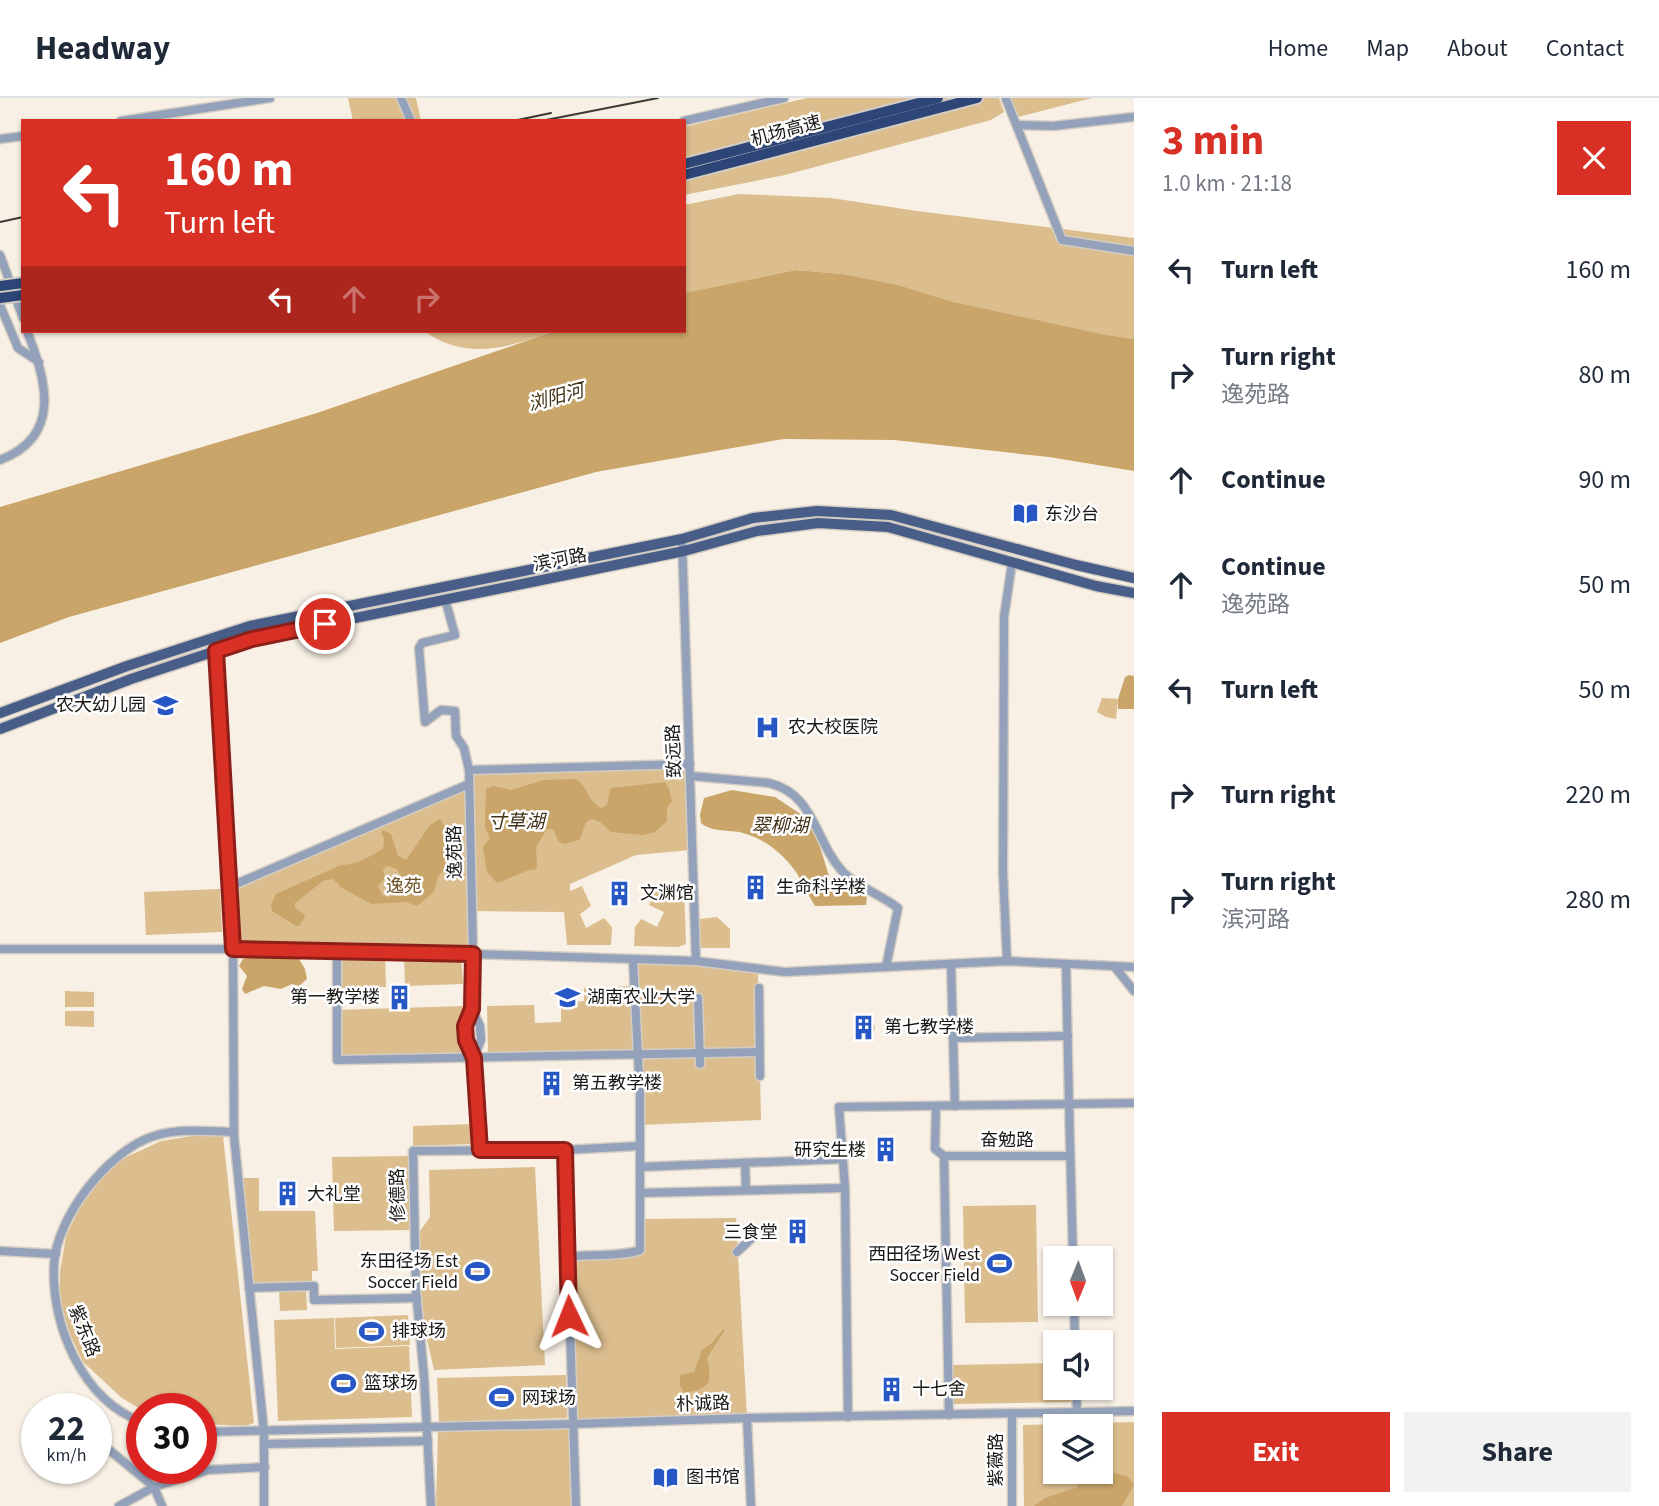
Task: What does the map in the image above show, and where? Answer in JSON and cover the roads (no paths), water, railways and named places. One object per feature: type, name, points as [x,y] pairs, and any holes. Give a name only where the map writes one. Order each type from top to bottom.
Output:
[{"type":"highway","name":"机场高速","points":[[686,163],[938,98]]},
{"type":"highway","name":"机场高速","points":[[686,174],[977,98]]},
{"type":"highway","points":[[0,286],[21,283]]},
{"type":"highway","points":[[0,298],[21,295]]},
{"type":"main road","name":"滨河路","points":[[0,713],[127,666],[263,623],[682,539],[753,518],[817,512],[891,514],[1076,565],[1134,578]]},
{"type":"main road","name":"滨河路","points":[[0,729],[131,679],[252,639],[684,551],[757,531],[818,523],[888,527],[1096,586],[1134,593]]},
{"type":"street","points":[[134,119],[270,98]]},
{"type":"street","points":[[401,98],[410,119]]},
{"type":"street","points":[[686,121],[784,98]]},
{"type":"street","points":[[1006,100],[1062,240],[1134,251]]},
{"type":"street","points":[[1017,125],[1053,125],[1134,117]]},
{"type":"street","points":[[0,139],[21,136]]},
{"type":"street","points":[[0,255],[21,313]]},
{"type":"street","points":[[1,310],[18,348],[39,362]]},
{"type":"street","points":[[0,460],[30,443],[43,420],[44,387],[39,362],[28,333]]},
{"type":"street","name":"致远路","points":[[682,539],[696,961]]},
{"type":"street","points":[[1007,961],[1003,873],[1004,617],[1012,562]]},
{"type":"street","points":[[445,599],[455,635],[422,643],[419,648],[425,722],[441,710],[455,711],[456,736],[464,748],[469,770],[690,764]]},
{"type":"street","points":[[214,638],[233,949],[234,1132],[264,1432],[264,1506]]},
{"type":"street","name":"逸苑路","points":[[469,770],[472,1009],[480,1027],[481,1040],[474,1058],[480,1150]]},
{"type":"street","points":[[691,776],[769,783],[780,786],[799,799],[813,816],[826,845],[844,873],[898,908],[886,967]]},
{"type":"street","points":[[229,887],[469,784]]},
{"type":"street","points":[[0,949],[233,949],[473,954],[696,961],[785,972],[1007,961],[1134,967]]},
{"type":"street","points":[[337,951],[337,1060],[760,1052]]},
{"type":"street","points":[[568,1257],[630,1254],[640,1250],[633,960]]},
{"type":"street","points":[[951,964],[955,1106]]},
{"type":"street","points":[[1066,965],[1073,1246]]},
{"type":"street","points":[[1114,966],[1134,991]]},
{"type":"street","points":[[759,988],[760,1076]]},
{"type":"street","points":[[698,998],[700,1064]]},
{"type":"street","points":[[472,1009],[465,1026],[466,1040],[474,1058]]},
{"type":"street","points":[[953,1038],[1068,1035]]},
{"type":"street","points":[[848,1417],[845,1188],[839,1107],[1134,1103]]},
{"type":"street","points":[[936,1107],[935,1149],[944,1156],[949,1415]]},
{"type":"street","name":"紫东路","points":[[126,1415],[94,1389],[71,1351],[56,1309],[54,1262],[65,1224],[86,1188],[119,1156],[154,1136],[195,1131],[234,1132]]},
{"type":"street","points":[[480,1150],[565,1150],[639,1146]]},
{"type":"street","name":"修德路","points":[[417,1294],[413,1151],[480,1150]]},
{"type":"street","points":[[565,1150],[576,1506]]},
{"type":"street","name":"奋勉路","points":[[944,1156],[1070,1156]]},
{"type":"street","points":[[640,1167],[844,1159]]},
{"type":"street","points":[[746,1163],[746,1190]]},
{"type":"street","points":[[640,1193],[845,1188]]},
{"type":"street","points":[[737,1252],[754,1236]]},
{"type":"street","points":[[0,1251],[56,1254]]},
{"type":"street","points":[[249,1288],[314,1286],[314,1300],[417,1294],[431,1506]]},
{"type":"street","points":[[1076,1400],[1077,1413]]},
{"type":"street","name":"朴诚路","points":[[1077,1413],[1134,1411]]},
{"type":"street","name":"朴诚路","points":[[264,1432],[747,1418],[1082,1413],[1077,1413]]},
{"type":"street","name":"紫薇路","points":[[1012,1414],[1012,1506]]},
{"type":"street","points":[[747,1418],[751,1506]]},
{"type":"street","points":[[341,1430],[342,1446]]},
{"type":"street","points":[[217,1432],[264,1432]]},
{"type":"street","points":[[264,1444],[342,1446],[428,1441]]},
{"type":"street","points":[[112,1452],[154,1487],[162,1506]]},
{"type":"street","points":[[119,1506],[154,1487],[208,1469],[265,1467]]},
{"type":"water","name":"浏阳河","points":[[796,270],[843,274],[899,285],[950,301],[1134,339],[1134,471],[1049,457],[894,440],[784,439],[596,472],[69,617],[0,643],[0,507],[317,413],[549,333],[686,333],[686,293]]},
{"type":"water","points":[[1134,676],[1134,709],[1118,709],[1118,699],[1125,677]]},
{"type":"water","name":"寸草湖","points":[[575,779],[583,785],[593,802],[602,808],[607,805],[612,788],[665,782],[672,801],[667,808],[667,821],[655,832],[643,835],[611,832],[592,819],[586,822],[580,839],[565,844],[559,842],[553,829],[547,829],[536,847],[537,869],[497,883],[487,872],[483,847],[490,838],[485,828],[486,789],[493,786],[512,790],[543,780]]},
{"type":"water","name":"翠柳湖","points":[[732,790],[775,797],[808,819],[815,831],[830,879],[841,888],[867,897],[866,905],[815,906],[796,872],[773,848],[751,836],[711,828],[701,823],[704,798]]},
{"type":"water","points":[[440,819],[447,829],[447,867],[438,876],[434,892],[417,906],[406,902],[371,904],[342,888],[333,879],[323,881],[295,903],[295,908],[305,917],[298,927],[272,911],[271,904],[276,894],[341,865],[358,862],[383,849],[383,830],[391,834],[398,856],[406,860],[430,825]],"holes":[[[387,866],[397,869],[403,881],[401,892],[389,897],[382,895],[378,886],[385,878],[383,870]]]},
{"type":"water","points":[[251,956],[299,959],[307,979],[299,986],[292,984],[281,989],[264,986],[245,994],[242,989],[247,976],[239,966],[243,959]]},
{"type":"water","points":[[723,1329],[725,1330],[707,1358],[710,1374],[708,1383],[704,1387],[684,1393],[680,1385],[680,1375],[694,1372],[702,1350],[712,1343]]},
{"type":"water","points":[[1113,1473],[1127,1476],[1134,1485],[1122,1506],[1034,1506],[1045,1498],[1078,1487],[1077,1484],[1113,1484]]},
{"type":"railway","points":[[551,119],[658,98]]},
{"type":"railway","points":[[522,119],[551,113]]},
{"type":"railway","points":[[0,222],[21,217]]},
{"type":"place","name":"东沙台","points":[[1025,514]]},
{"type":"place","name":"农大幼儿园","points":[[166,705]]},
{"type":"place","name":"农大校医院","points":[[768,727]]},
{"type":"place","name":"生命科学楼","points":[[756,887]]},
{"type":"place","name":"文渊馆","points":[[620,893]]},
{"type":"place","name":"第一教学楼","points":[[400,997]]},
{"type":"place","name":"湖南农业大学","points":[[567,997]]},
{"type":"place","name":"第七教学楼","points":[[864,1027]]},
{"type":"place","name":"第五教学楼","points":[[552,1083]]},
{"type":"place","name":"研究生楼","points":[[886,1150]]},
{"type":"place","name":"大礼堂","points":[[287,1194]]},
{"type":"place","name":"三食堂","points":[[798,1232]]},
{"type":"place","name":"西田径场 West Soccer Field","points":[[1000,1264]]},
{"type":"place","name":"东田径场 Est Soccer Field","points":[[478,1271]]},
{"type":"place","name":"排球场","points":[[372,1331]]},
{"type":"place","name":"篮球场","points":[[344,1383]]},
{"type":"place","name":"十七舍","points":[[892,1389]]},
{"type":"place","name":"网球场","points":[[502,1398]]},
{"type":"place","name":"图书馆","points":[[666,1477]]},
{"type":"park label","name":"逸苑","points":[[404,886]]}]
